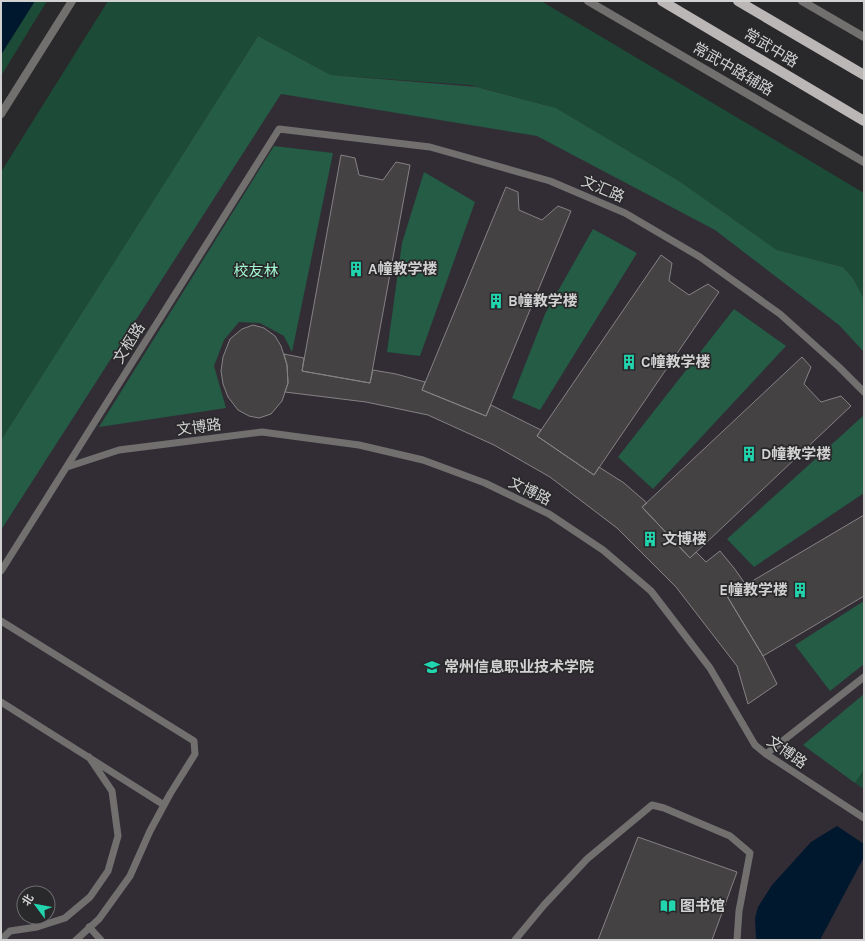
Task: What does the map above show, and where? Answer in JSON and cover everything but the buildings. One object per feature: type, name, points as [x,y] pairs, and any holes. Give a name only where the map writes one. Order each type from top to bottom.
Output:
[{"type":"main road","name":"常武中路","points":[[662,1],[864,121]]},
{"type":"main road","name":"常武中路","points":[[738,1],[864,75]]},
{"type":"street","points":[[1,114],[72,1]]},
{"type":"street","name":"常武中路辅路","points":[[588,1],[864,162]]},
{"type":"street","points":[[802,1],[864,37]]},
{"type":"lane","name":"文汇路","points":[[279,129],[430,147],[550,181],[625,213],[700,257],[780,314],[839,367],[864,392]]},
{"type":"lane","name":"文枢路","points":[[1,571],[279,129]]},
{"type":"lane","name":"文博路","points":[[67,467],[120,450],[262,432],[359,445],[423,460],[485,483],[549,514],[603,550],[651,591],[710,668],[755,745],[766,754],[864,818]]},
{"type":"lane","points":[[1,620],[194,741],[195,754],[150,831],[130,876],[99,919],[76,940]]},
{"type":"lane","points":[[766,754],[864,677]]},
{"type":"lane","points":[[1,702],[164,805]]},
{"type":"lane","points":[[1,940],[10,932],[37,927],[65,918],[90,898],[108,871],[118,836],[112,791],[89,757]]},
{"type":"lane","points":[[515,940],[544,905],[587,859],[652,805],[664,808],[730,836],[750,853],[739,911],[737,940]]},
{"type":"lane","points":[[89,928],[101,940]]},
{"type":"shaded area","name":"常州信息职业技术学院","points":[[280,1],[541,1],[864,193],[864,940],[1,940],[1,440]]},
{"type":"green space","points":[[1,1],[47,1],[1,76]]},
{"type":"green space","points":[[108,1],[541,1],[864,193],[864,299],[853,278],[843,267],[777,250],[679,181],[556,108],[471,85],[331,75],[258,36],[1,440],[1,172]]},
{"type":"green space","points":[[258,36],[331,75],[477,87],[556,108],[679,181],[777,250],[843,267],[853,278],[864,299],[864,352],[839,325],[715,230],[537,136],[281,94],[1,530],[1,440]]},
{"type":"green space","name":"校友林","points":[[274,146],[333,153],[292,352],[284,336],[260,323],[239,322],[224,340],[214,366],[226,408],[99,427]]},
{"type":"green space","points":[[424,172],[475,202],[420,356],[387,352],[402,243]]},
{"type":"green space","points":[[593,229],[637,253],[540,410],[512,398],[545,314]]},
{"type":"green space","points":[[734,309],[786,346],[653,489],[618,457]]},
{"type":"green space","points":[[863,416],[864,493],[754,567],[727,539]]},
{"type":"green space","points":[[864,601],[864,664],[830,691],[795,645]]},
{"type":"green space","points":[[864,694],[864,770],[855,783],[803,745]]},
{"type":"green space","points":[[864,770],[864,789],[855,783]]},
{"type":"water","points":[[1,1],[35,1],[1,55]]},
{"type":"water","points":[[837,826],[864,844],[864,857],[820,940],[756,940],[755,918],[758,907],[772,885],[811,842]]},
{"type":"place","name":"A幢教学楼","points":[[356,269]]},
{"type":"place","name":"B幢教学楼","points":[[496,301]]},
{"type":"place","name":"C幢教学楼","points":[[629,362]]},
{"type":"place","name":"D幢教学楼","points":[[749,454]]},
{"type":"place","name":"文博楼","points":[[650,539]]},
{"type":"place","name":"E幢教学楼","points":[[800,590]]},
{"type":"place","name":"常州信息职业技术学院","points":[[432,667]]},
{"type":"place","name":"图书馆","points":[[668,906]]}]
